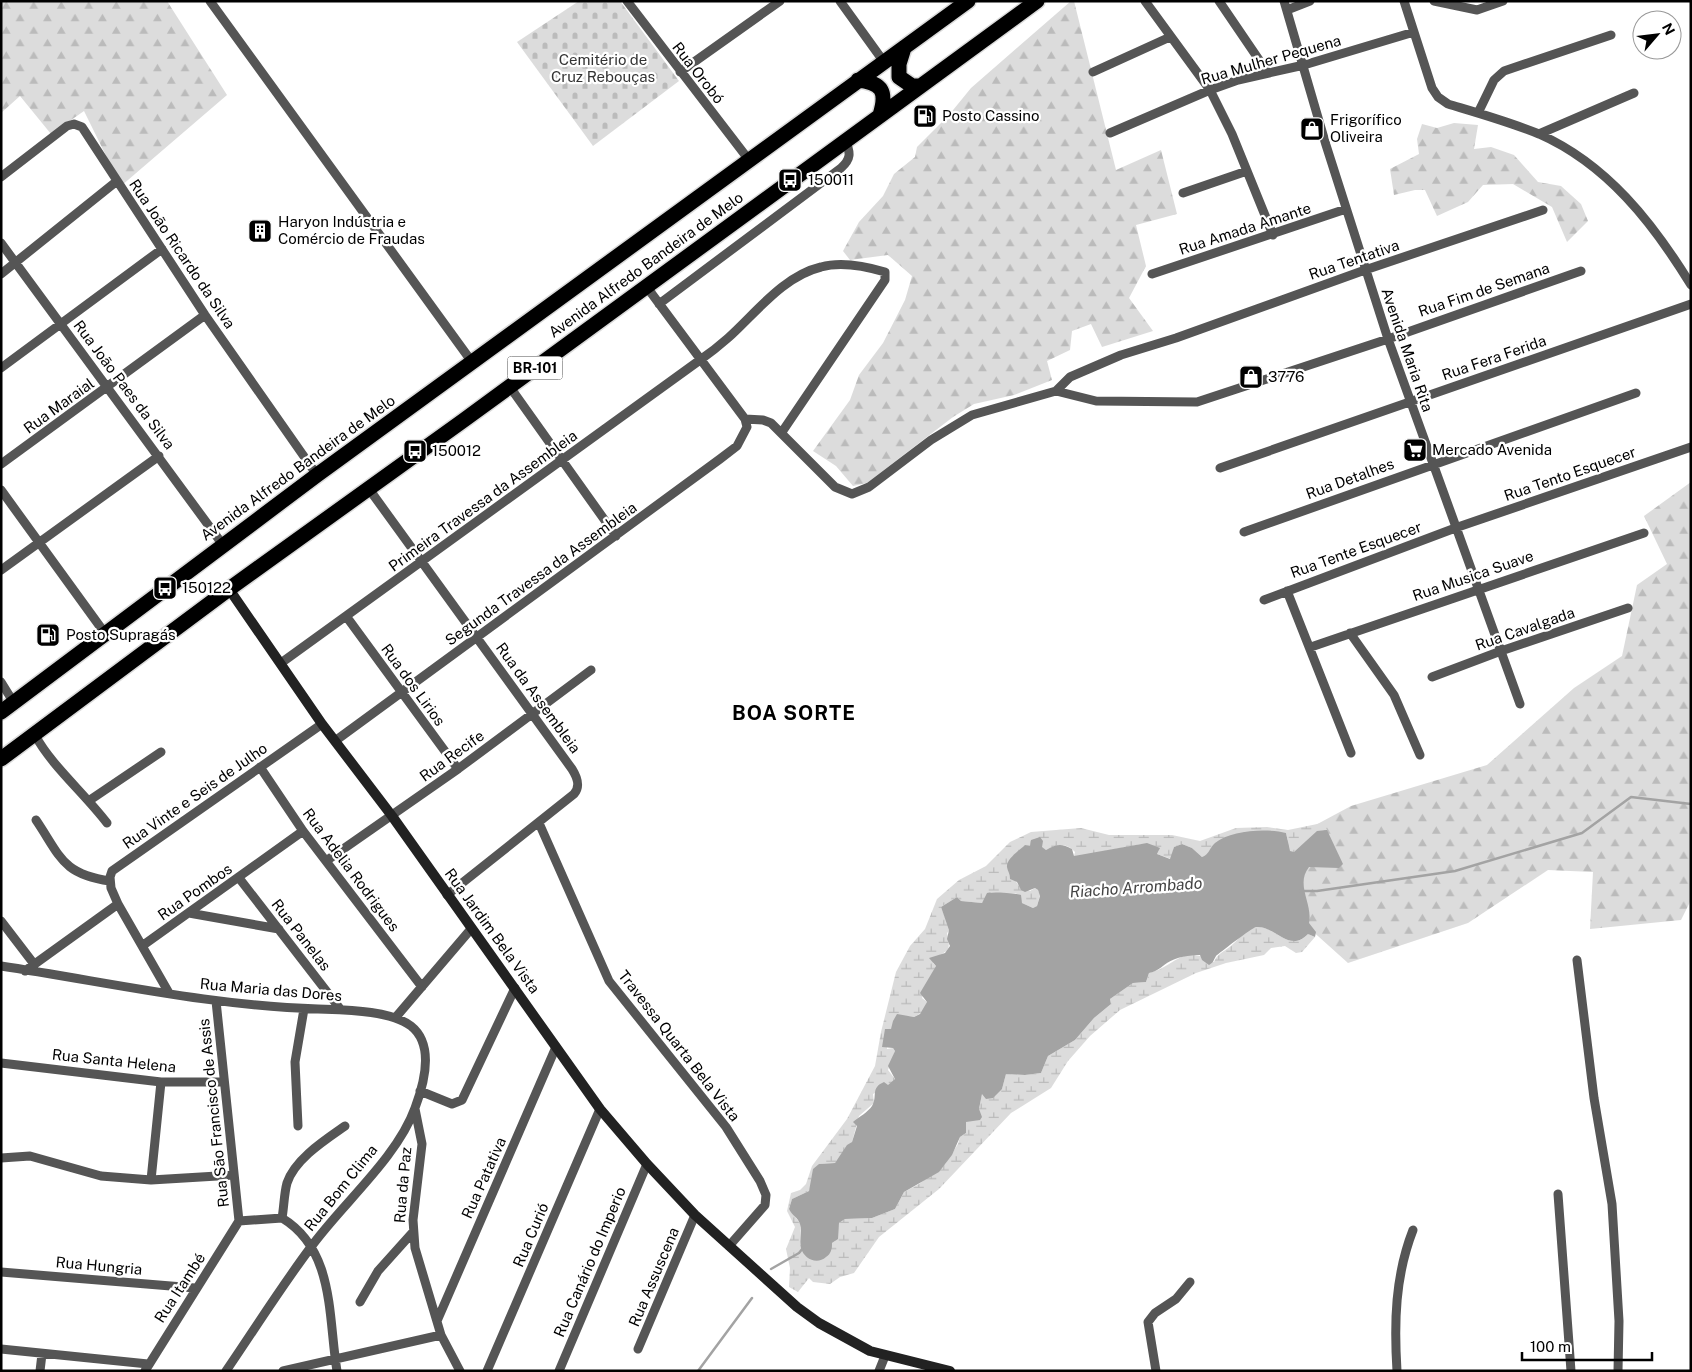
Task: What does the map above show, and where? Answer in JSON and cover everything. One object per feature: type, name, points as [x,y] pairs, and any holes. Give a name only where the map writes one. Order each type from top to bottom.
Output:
[{"type":"highway","name":"Avenida Alfredo Bandeira de Melo","points":[[14,703],[104,632],[968,1]]},
{"type":"highway","name":"Avenida Alfredo Bandeira de Melo","points":[[35,735],[229,589],[510,387],[1037,1]]},
{"type":"highway","points":[[904,48],[899,64],[899,77],[912,86],[920,86]]},
{"type":"highway","points":[[858,80],[878,86],[882,90],[884,98],[880,115]]},
{"type":"highway","name":"BR-101","points":[[1,712],[14,703]]},
{"type":"highway","name":"BR-101","points":[[1,759],[35,735]]},
{"type":"main road","name":"Rua Jardim Bela Vista","points":[[229,589],[322,724],[392,816],[600,1109],[647,1164],[729,1246],[819,1323],[852,1343],[885,1356],[950,1371]]},
{"type":"street","points":[[210,1],[472,362]]},
{"type":"street","name":"Rua Orobó","points":[[627,1],[749,160]]},
{"type":"street","points":[[680,72],[780,1]]},
{"type":"street","points":[[840,1],[884,62]]},
{"type":"street","points":[[1145,1],[1210,90],[1247,171],[1273,235]]},
{"type":"street","points":[[1219,1],[1268,73]]},
{"type":"street","points":[[1286,6],[1310,1]]},
{"type":"street","points":[[1404,1],[1432,88],[1438,97],[1448,104],[1539,134],[1592,166],[1634,205],[1672,253],[1691,285]]},
{"type":"street","points":[[1434,1],[1477,10],[1503,1]]},
{"type":"street","name":"Avenida Maria Rita","points":[[1286,6],[1346,209],[1388,339],[1458,527],[1478,589],[1520,704]]},
{"type":"street","name":"Rua Mulher Pequena","points":[[1110,133],[1210,90],[1268,73],[1304,65],[1414,32]]},
{"type":"street","points":[[1478,113],[1494,80],[1504,71],[1611,35]]},
{"type":"street","points":[[1093,72],[1170,37]]},
{"type":"street","points":[[1539,134],[1634,93]]},
{"type":"street","name":"Rua João Ricardo da Silva","points":[[1,177],[57,133],[74,124],[84,129],[205,315],[317,476]]},
{"type":"street","points":[[659,304],[849,161],[850,156],[846,140]]},
{"type":"street","points":[[1183,193],[1247,171]]},
{"type":"street","points":[[1,274],[117,181]]},
{"type":"street","name":"Rua Amada Amante","points":[[1152,274],[1346,209]]},
{"type":"street","name":"Rua Tentativa","points":[[1056,391],[1062,382],[1081,371],[1120,355],[1176,338],[1365,270],[1543,210]]},
{"type":"street","name":"Rua João Paes da Silva","points":[[1,243],[223,545]]},
{"type":"street","points":[[1,368],[162,249]]},
{"type":"street","name":"Primeira Travessa da Assembleia","points":[[281,663],[424,562],[700,360],[726,340],[774,294],[800,276],[820,267],[840,264],[867,266],[885,272],[885,280],[782,432]]},
{"type":"street","name":"Rua Fim de Semana","points":[[1056,391],[1096,401],[1197,402],[1388,339],[1581,271]]},
{"type":"street","points":[[646,286],[745,419],[763,420],[782,432],[835,487],[845,492],[857,493],[869,487],[931,440],[972,415],[1056,391]]},
{"type":"street","name":"Rua Fera Ferida","points":[[1220,468],[1691,304]]},
{"type":"street","name":"Rua Maraial","points":[[1,464],[205,315]]},
{"type":"street","points":[[510,387],[616,536]]},
{"type":"street","name":"Rua Detalhes","points":[[1244,532],[1636,393]]},
{"type":"street","name":"Segunda Travessa da Assembleia","points":[[335,741],[737,446],[746,432],[747,423],[745,419]]},
{"type":"street","name":"Rua Tento Esquecer","points":[[1458,527],[1691,447]]},
{"type":"street","points":[[1,570],[159,456]]},
{"type":"street","name":"Rua da Assembleia","points":[[369,489],[424,562],[572,769],[578,784],[574,794],[540,823],[447,895]]},
{"type":"street","points":[[1,490],[104,632]]},
{"type":"street","name":"Rua Tente Esquecer","points":[[1264,600],[1458,527]]},
{"type":"street","name":"Rua Musica Suave","points":[[1311,647],[1644,533]]},
{"type":"street","points":[[1287,591],[1311,647],[1351,754]]},
{"type":"street","name":"Rua Cavalgada","points":[[1432,677],[1500,651],[1628,608]]},
{"type":"street","name":"Rua dos Lirios","points":[[346,616],[458,769]]},
{"type":"street","points":[[1350,633],[1394,695],[1420,755]]},
{"type":"street","name":"Rua Recife","points":[[326,861],[458,769],[591,670]]},
{"type":"street","points":[[1,682],[14,703]]},
{"type":"street","name":"Rua Vinte e Seis de Julho","points":[[110,881],[116,868],[322,724]]},
{"type":"street","points":[[35,735],[43,751],[90,800],[107,822]]},
{"type":"street","points":[[90,800],[161,752]]},
{"type":"street","name":"Rua Adelia Rodrigues","points":[[260,767],[303,831],[422,987]]},
{"type":"street","points":[[36,820],[70,868],[90,878],[110,881],[118,904],[169,993]]},
{"type":"street","name":"Travessa Quarta Bela Vista","points":[[540,823],[609,981],[713,1109],[742,1151],[764,1190],[767,1198],[765,1204],[729,1246]]},
{"type":"street","name":"Rua Pombos","points":[[142,946],[303,831]]},
{"type":"street","name":"Rua Panelas","points":[[239,878],[341,1010]]},
{"type":"street","points":[[25,971],[118,904]]},
{"type":"street","points":[[189,913],[279,929]]},
{"type":"street","points":[[1,921],[34,964]]},
{"type":"street","points":[[396,1017],[471,929]]},
{"type":"street","points":[[1577,960],[1594,1098],[1612,1204],[1619,1321],[1618,1371]]},
{"type":"street","name":"Rua Maria das Dores","points":[[1,966],[216,1001],[304,1009],[341,1010],[396,1017]]},
{"type":"street","points":[[420,1091],[452,1104],[462,1100],[515,988]]},
{"type":"street","name":"Rua São Francisco de Assis","points":[[216,1001],[239,1221]]},
{"type":"street","points":[[298,1126],[295,1062],[304,1009]]},
{"type":"street","name":"Rua Bom Clima","points":[[226,1371],[311,1246],[387,1155],[415,1109],[425,1070],[425,1049],[413,1028],[396,1017]]},
{"type":"street","name":"Rua Patativa","points":[[437,1321],[556,1046]]},
{"type":"street","name":"Rua Santa Helena","points":[[1,1063],[161,1082],[223,1082]]},
{"type":"street","points":[[151,1180],[161,1082]]},
{"type":"street","name":"Rua da Paz","points":[[415,1109],[422,1144],[413,1232],[420,1265],[441,1335],[460,1371]]},
{"type":"street","name":"Rua Curió","points":[[487,1371],[600,1109]]},
{"type":"street","points":[[282,1218],[287,1185],[292,1174],[310,1153],[345,1126]]},
{"type":"street","points":[[1,1158],[30,1156],[101,1176],[151,1180],[234,1175]]},
{"type":"street","name":"Rua Canário do Imperio","points":[[559,1371],[647,1164]]},
{"type":"street","points":[[1558,1194],[1571,1371]]},
{"type":"street","name":"Rua Assuscena","points":[[638,1349],[696,1215]]},
{"type":"street","points":[[239,1221],[282,1218],[296,1228],[311,1246],[325,1278],[337,1371]]},
{"type":"street","name":"Rua Itambé","points":[[147,1367],[195,1288],[239,1221]]},
{"type":"street","points":[[1397,1371],[1397,1294],[1404,1256],[1413,1230]]},
{"type":"street","points":[[360,1302],[378,1271],[413,1232]]},
{"type":"street","name":"Rua Hungria","points":[[1,1272],[195,1288]]},
{"type":"street","points":[[1156,1371],[1149,1320],[1155,1313],[1176,1299],[1190,1282]]},
{"type":"street","points":[[283,1371],[441,1335]]},
{"type":"street","points":[[1,1349],[147,1367]]},
{"type":"street","points":[[40,1371],[42,1354]]},
{"type":"street","points":[[879,1371],[885,1356]]},
{"type":"green space","points":[[1,1],[167,1],[227,95],[121,186],[84,111],[51,134],[20,96],[1,113]]},
{"type":"green space","name":"Cemitério de Cruz Rebouças","points":[[579,1],[620,1],[679,81],[593,146],[517,42]]},
{"type":"green space","points":[[1071,1],[1074,1],[1116,170],[1161,150],[1177,214],[1136,225],[1146,266],[1129,298],[1153,331],[1102,347],[1091,324],[1072,331],[1070,350],[1047,361],[1052,380],[1014,395],[974,404],[953,417],[867,483],[853,486],[836,466],[813,451],[850,400],[859,375],[883,343],[905,300],[912,276],[888,255],[850,260],[843,251],[859,222],[883,196],[894,174],[915,157],[917,147],[949,115],[971,88]]},
{"type":"green space","points":[[1454,123],[1478,125],[1474,149],[1491,147],[1514,155],[1538,182],[1561,186],[1581,204],[1588,221],[1567,242],[1552,207],[1513,184],[1483,185],[1468,202],[1437,216],[1425,190],[1415,190],[1394,195],[1390,169],[1419,154],[1417,139],[1422,124],[1437,128]]},
{"type":"green space","points":[[1691,482],[1691,900],[1681,920],[1590,929],[1593,872],[1548,870],[1468,923],[1348,963],[1309,928],[1282,843],[1351,806],[1487,765],[1574,688],[1622,656],[1637,585],[1667,564],[1644,516]]},
{"type":"green space","points":[[1327,822],[1327,830],[1317,831],[1294,852],[1290,851],[1286,833],[1261,832],[1233,835],[1211,848],[1209,854],[1202,857],[1192,848],[1182,844],[1174,847],[1171,859],[1157,854],[1159,850],[1142,844],[1079,856],[1074,856],[1075,852],[1065,845],[1054,846],[1046,850],[1037,846],[1024,850],[1012,857],[1008,870],[1019,886],[1030,891],[1035,888],[1038,890],[1040,895],[1037,906],[1033,908],[1022,903],[1016,893],[1001,894],[991,892],[982,903],[961,901],[957,897],[941,907],[950,930],[947,933],[949,946],[933,963],[936,966],[922,998],[927,1002],[926,1005],[916,1016],[907,1016],[891,1029],[885,1029],[887,1049],[893,1048],[895,1051],[888,1070],[895,1079],[892,1083],[873,1094],[874,1103],[859,1116],[852,1142],[835,1163],[819,1164],[809,1191],[792,1199],[789,1209],[800,1223],[800,1245],[832,1243],[835,1241],[839,1223],[845,1219],[872,1218],[895,1209],[904,1192],[919,1184],[945,1164],[958,1144],[960,1137],[966,1133],[966,1122],[979,1109],[982,1094],[1002,1089],[1006,1074],[1025,1075],[1041,1073],[1048,1056],[1075,1040],[1094,1018],[1111,1004],[1110,999],[1133,983],[1146,982],[1149,973],[1186,955],[1203,957],[1214,962],[1219,954],[1251,928],[1266,928],[1293,941],[1301,940],[1308,934],[1315,937],[1302,952],[1296,953],[1285,946],[1271,948],[1264,955],[1226,963],[1196,973],[1120,1010],[1090,1036],[1068,1061],[1051,1088],[1011,1113],[939,1189],[879,1237],[854,1273],[840,1277],[830,1284],[813,1282],[809,1278],[798,1292],[789,1287],[790,1268],[786,1249],[795,1227],[787,1211],[791,1193],[800,1190],[806,1184],[812,1166],[847,1119],[875,1066],[881,1032],[896,972],[910,946],[925,929],[937,899],[959,880],[986,866],[1010,842],[1031,832],[1081,828],[1109,835],[1172,835],[1200,841],[1236,828],[1267,827],[1288,830]]},
{"type":"water","points":[[1327,830],[1343,864],[1339,868],[1309,867],[1305,874],[1304,887],[1309,908],[1309,923],[1316,932],[1315,937],[1308,934],[1295,941],[1288,940],[1269,930],[1256,927],[1218,954],[1209,965],[1202,960],[1200,955],[1188,956],[1171,961],[1149,973],[1146,982],[1133,983],[1110,999],[1111,1004],[1094,1018],[1075,1040],[1048,1056],[1041,1073],[1025,1075],[1006,1074],[1002,1089],[993,1098],[986,1099],[982,1094],[979,1109],[982,1117],[980,1120],[966,1122],[966,1133],[960,1137],[952,1155],[939,1172],[904,1192],[895,1209],[872,1218],[845,1219],[839,1223],[838,1239],[832,1243],[828,1256],[815,1261],[805,1255],[800,1245],[800,1224],[789,1209],[792,1199],[809,1191],[813,1169],[819,1164],[835,1163],[847,1145],[852,1142],[857,1126],[853,1122],[872,1106],[877,1087],[884,1082],[888,1085],[895,1079],[888,1066],[895,1051],[893,1048],[882,1047],[885,1029],[891,1029],[897,1014],[914,1017],[920,1014],[927,1002],[920,993],[936,966],[929,958],[945,953],[950,946],[947,939],[949,930],[941,907],[957,897],[961,901],[982,903],[987,893],[1021,895],[1022,903],[1033,908],[1037,906],[1040,896],[1038,890],[1035,888],[1025,892],[1021,890],[1017,882],[1010,879],[1007,864],[1025,845],[1030,846],[1031,840],[1040,837],[1043,841],[1042,847],[1046,850],[1056,845],[1062,845],[1072,849],[1074,856],[1147,843],[1160,848],[1157,854],[1170,859],[1174,847],[1182,844],[1192,848],[1202,857],[1207,854],[1215,843],[1222,839],[1230,835],[1249,831],[1278,831],[1286,833],[1290,851],[1294,852],[1317,831]]},
{"type":"waterway","name":"Riacho Arrombado","points":[[1300,891],[1317,891],[1455,871],[1582,833],[1631,797],[1691,804]]},
{"type":"waterway","name":"Riacho Arrombado","points":[[771,1269],[799,1253],[803,1248]]},
{"type":"waterway","name":"Riacho Arrombado","points":[[698,1371],[752,1298]]},
{"type":"place","name":"Posto Cassino","points":[[925,116]]},
{"type":"place","name":"Frigorífico Oliveira","points":[[1312,129]]},
{"type":"place","name":"150011","points":[[790,180]]},
{"type":"place","name":"Haryon Indústria e Comércio de Fraudas","points":[[260,231]]},
{"type":"place","name":"3776","points":[[1251,377]]},
{"type":"place","name":"Mercado Avenida","points":[[1415,450]]},
{"type":"place","name":"150012","points":[[415,451]]},
{"type":"place","name":"150122","points":[[165,588]]},
{"type":"place","name":"Posto Supragás","points":[[48,635]]},
{"type":"district","name":"BOA SORTE","points":[[794,713]]}]
